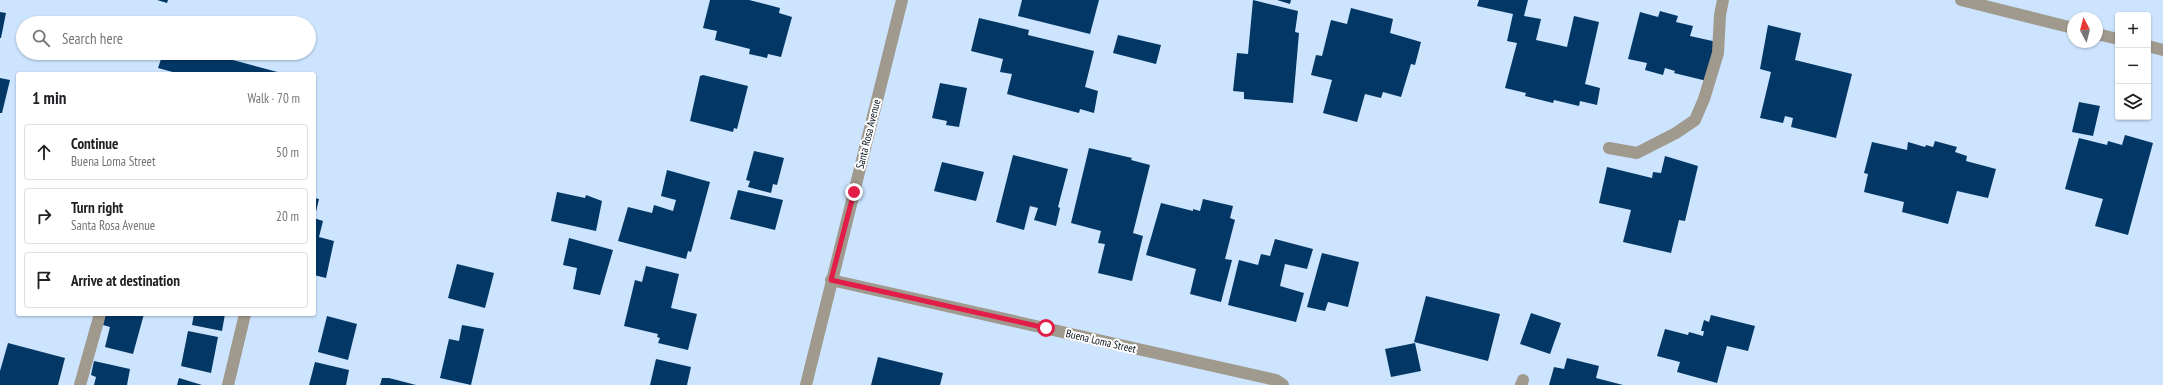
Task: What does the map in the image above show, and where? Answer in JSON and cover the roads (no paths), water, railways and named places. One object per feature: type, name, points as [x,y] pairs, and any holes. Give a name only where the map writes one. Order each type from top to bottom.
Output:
[{"type":"street","name":"Santa Rosa Avenue","points":[[806,385],[902,0]]},
{"type":"street","points":[[1609,148],[1637,153],[1676,134],[1695,120],[1704,98],[1718,53],[1720,15],[1724,0]]},
{"type":"street","points":[[1961,0],[2067,26]]},
{"type":"street","points":[[2103,35],[2115,38]]},
{"type":"street","points":[[2151,47],[2163,50]]},
{"type":"street","name":"Buena Loma Street","points":[[831,280],[1280,382]]},
{"type":"street","points":[[80,385],[99,316]]},
{"type":"street","points":[[228,385],[245,316]]}]
